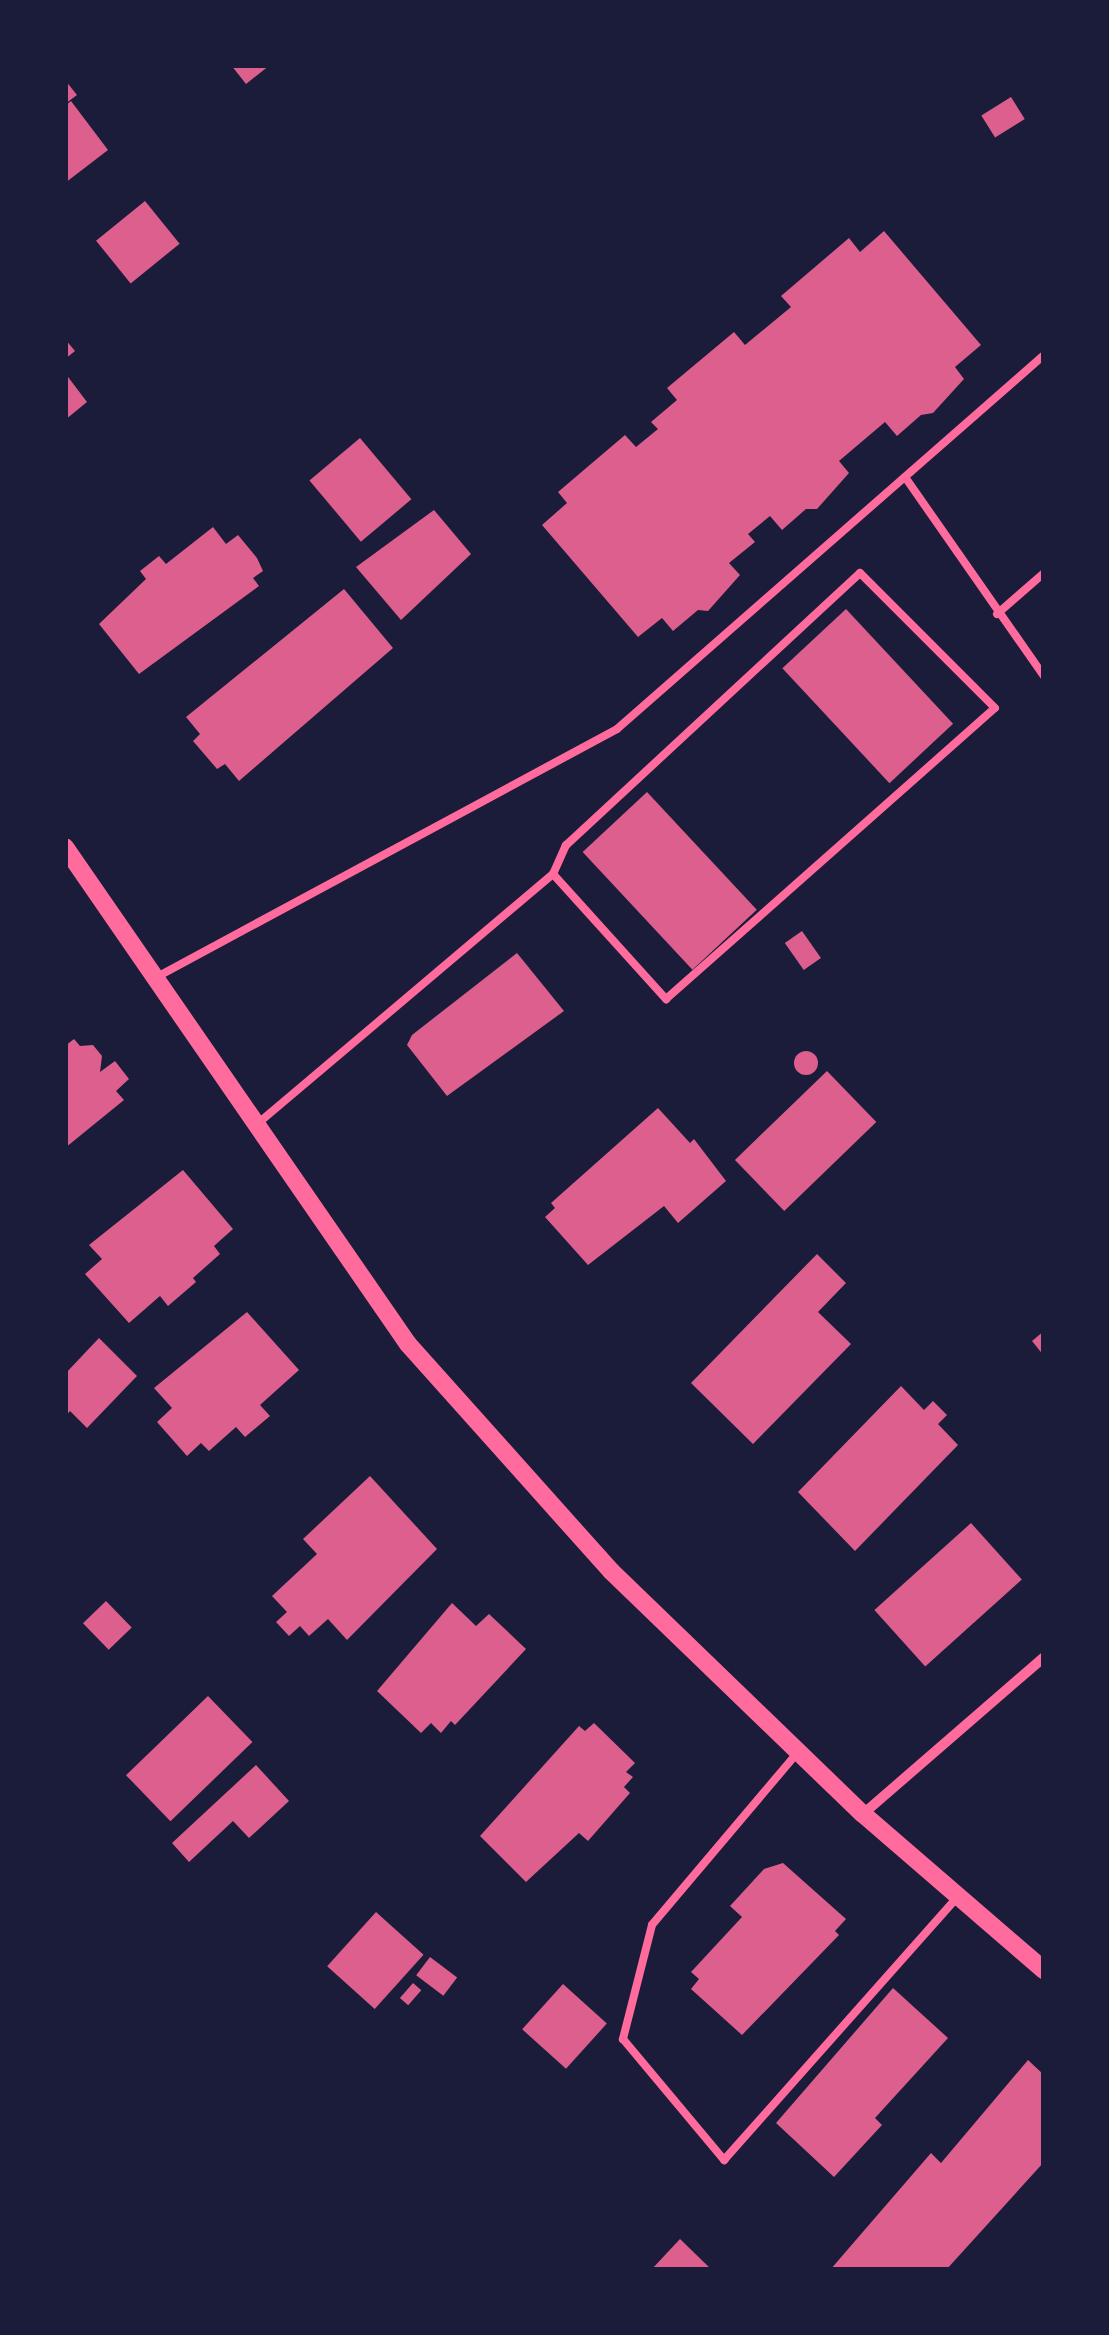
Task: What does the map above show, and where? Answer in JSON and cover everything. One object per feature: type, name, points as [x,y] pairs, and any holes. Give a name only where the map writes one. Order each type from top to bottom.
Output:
[{"type":"street","points":[[65,847],[408,1344],[611,1571],[862,1814],[1044,1970]]},
{"type":"street","points":[[862,1814],[1044,1657]]},
{"type":"lane","points":[[155,978],[617,729],[1044,354]]},
{"type":"lane","points":[[905,477],[997,614],[1044,676]]},
{"type":"lane","points":[[997,614],[1044,573]]},
{"type":"lane","points":[[256,1124],[553,874],[566,844],[860,574],[995,708],[666,998],[553,874]]},
{"type":"lane","points":[[798,1752],[652,1925],[622,2040],[724,2160],[958,1896]]},
{"type":"building","points":[[231,65],[270,65],[246,84]]},
{"type":"building","points":[[65,80],[77,95],[65,104]]},
{"type":"building","points":[[1011,97],[1025,119],[995,138],[981,116]]},
{"type":"building","points":[[71,101],[108,150],[65,183],[65,106]]},
{"type":"building","points":[[145,201],[180,244],[131,283],[96,241]]},
{"type":"building","points":[[884,231],[981,345],[955,367],[964,379],[933,413],[921,415],[897,436],[885,422],[839,461],[849,473],[817,509],[806,509],[782,530],[770,516],[748,534],[755,542],[729,563],[740,575],[708,611],[698,610],[673,631],[662,618],[638,637],[542,525],[567,503],[558,492],[625,435],[636,447],[658,429],[651,422],[677,400],[667,388],[734,332],[745,345],[791,307],[781,296],[849,238],[860,252]]},
{"type":"building","points":[[65,339],[75,351],[65,359]]},
{"type":"building","points":[[65,373],[87,402],[65,420]]},
{"type":"building","points":[[360,438],[411,499],[361,542],[309,480]]},
{"type":"building","points":[[434,510],[471,554],[401,620],[356,567]]},
{"type":"building","points":[[213,527],[226,544],[238,535],[257,558],[263,571],[253,578],[259,586],[139,674],[99,624],[146,579],[140,571],[159,556],[166,564]]},
{"type":"building","points":[[344,589],[393,648],[239,781],[225,764],[217,769],[193,741],[200,734],[186,717]]},
{"type":"building","points":[[846,609],[953,724],[889,783],[782,668]]},
{"type":"building","points":[[647,792],[757,910],[692,970],[583,852]]},
{"type":"building","points":[[802,931],[821,958],[804,970],[785,943]]},
{"type":"building","points":[[517,953],[564,1011],[447,1096],[407,1045],[412,1035]]},
{"type":"building","points":[[74,1039],[80,1046],[93,1045],[102,1056],[100,1072],[115,1061],[129,1079],[116,1091],[124,1100],[65,1148],[65,1046]]},
{"type":"building","points":[[801,1051],[811,1051],[818,1063],[811,1075],[801,1075],[794,1068],[794,1058]]},
{"type":"building","points":[[827,1071],[876,1122],[784,1211],[735,1160]]},
{"type":"building","points":[[658,1108],[690,1143],[694,1139],[726,1181],[678,1223],[664,1206],[588,1265],[545,1217],[555,1208],[551,1203]]},
{"type":"building","points":[[183,1170],[233,1229],[214,1246],[220,1254],[193,1278],[196,1282],[168,1306],[160,1296],[129,1323],[85,1274],[102,1259],[89,1245]]},
{"type":"building","points":[[817,1254],[846,1283],[818,1312],[851,1344],[753,1444],[691,1383]]},
{"type":"building","points":[[247,1312],[299,1370],[260,1405],[270,1416],[245,1437],[236,1427],[209,1451],[201,1443],[187,1456],[157,1422],[172,1408],[154,1388]]},
{"type":"building","points":[[1044,1331],[1044,1356],[1032,1341]]},
{"type":"building","points":[[99,1338],[137,1376],[87,1428],[70,1411],[65,1417],[65,1374]]},
{"type":"building","points":[[901,1386],[924,1410],[933,1401],[947,1415],[938,1424],[958,1445],[855,1551],[798,1492]]},
{"type":"building","points":[[370,1476],[437,1549],[347,1640],[328,1619],[309,1636],[300,1626],[289,1636],[276,1622],[287,1612],[272,1596],[317,1554],[303,1539]]},
{"type":"building","points":[[971,1523],[1022,1579],[925,1666],[874,1610]]},
{"type":"building","points":[[106,1601],[132,1628],[109,1650],[83,1623]]},
{"type":"building","points":[[452,1603],[476,1626],[489,1614],[526,1649],[455,1725],[451,1721],[441,1733],[431,1723],[421,1733],[377,1691]]},
{"type":"building","points":[[208,1696],[252,1742],[170,1821],[126,1775]]},
{"type":"building","points":[[594,1723],[635,1763],[626,1772],[633,1777],[624,1787],[630,1793],[588,1841],[579,1833],[526,1882],[480,1836],[579,1726],[585,1731]]},
{"type":"building","points":[[256,1765],[289,1801],[249,1838],[233,1821],[189,1862],[172,1843]]},
{"type":"building","points":[[783,1863],[846,1919],[835,1931],[839,1935],[742,2035],[691,1989],[699,1979],[691,1972],[742,1917],[730,1906],[764,1869]]},
{"type":"building","points":[[376,1912],[424,1955],[375,2009],[327,1966]]},
{"type":"building","points":[[430,1957],[457,1977],[443,1996],[416,1975]]},
{"type":"building","points":[[413,1983],[421,1990],[408,2005],[400,1998]]},
{"type":"building","points":[[563,1984],[607,2023],[566,2069],[522,2029]]},
{"type":"building","points":[[893,1988],[948,2038],[875,2118],[882,2125],[834,2177],[776,2123]]},
{"type":"building","points":[[1028,2060],[1044,2075],[1044,2162],[946,2270],[830,2270],[931,2153],[941,2163]]},
{"type":"building","points":[[680,2239],[712,2270],[651,2270]]}]
